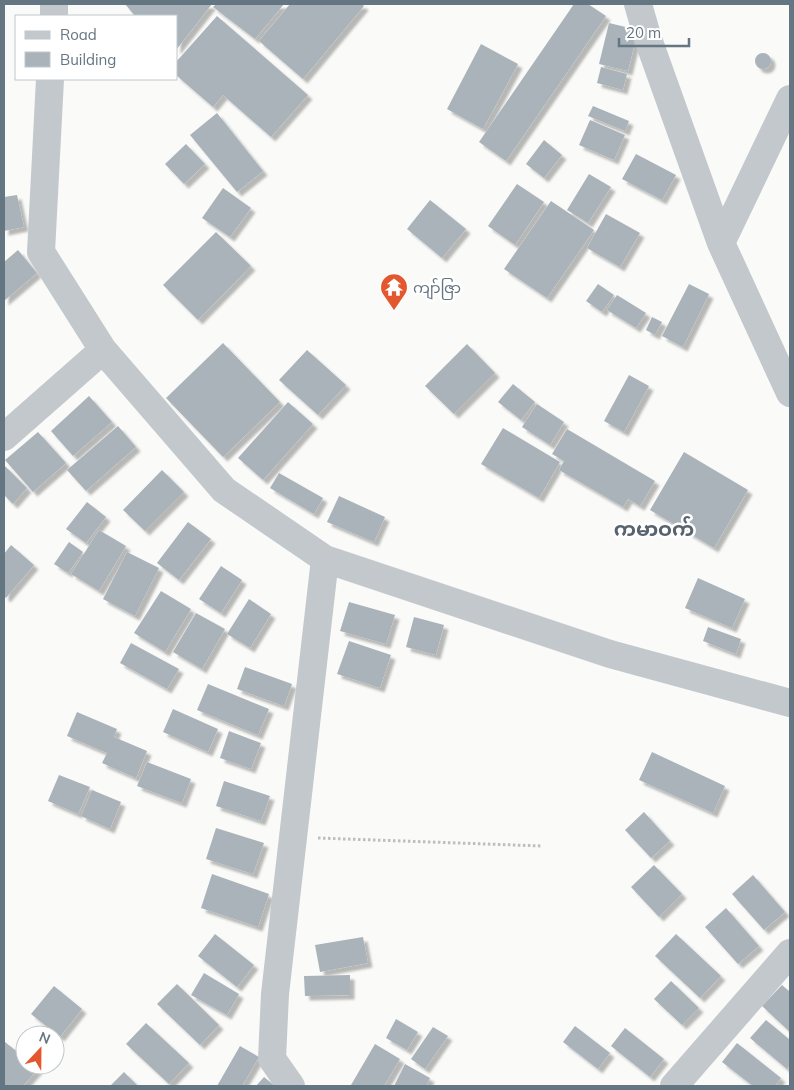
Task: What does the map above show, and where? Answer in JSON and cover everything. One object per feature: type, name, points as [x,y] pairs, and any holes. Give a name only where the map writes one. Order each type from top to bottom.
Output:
[{"type":"street","points":[[638,4],[648,39],[720,243],[790,393]]},
{"type":"street","points":[[50,80],[41,252],[103,350],[224,490],[325,560],[610,654],[790,703]]},
{"type":"street","points":[[720,243],[790,99]]},
{"type":"street","points":[[4,436],[103,350]]},
{"type":"street","points":[[291,1086],[272,1060],[275,994],[325,560]]},
{"type":"street","points":[[674,1086],[790,953]]},
{"type":"path","points":[[293,837],[542,846]]},
{"type":"building","points":[[125,4],[212,4],[178,47],[178,15],[134,15]]},
{"type":"building","points":[[216,4],[284,4],[255,39],[213,7]]},
{"type":"building","points":[[290,4],[362,4],[364,6],[303,79],[259,41]]},
{"type":"building","points":[[574,4],[588,4],[606,16],[506,161],[479,142]]},
{"type":"building","points":[[217,16],[308,95],[271,137],[223,95],[213,107],[178,77],[178,60]]},
{"type":"building","points":[[609,23],[638,30],[628,71],[599,64]]},
{"type":"building","points":[[481,44],[518,64],[483,129],[447,109]]},
{"type":"building","points":[[763,53],[769,55],[771,61],[769,67],[763,69],[757,67],[755,61],[757,55]]},
{"type":"building","points":[[601,67],[627,74],[623,90],[597,83]]},
{"type":"building","points":[[593,106],[629,121],[625,131],[588,116]]},
{"type":"building","points":[[217,113],[263,171],[237,192],[190,135]]},
{"type":"building","points":[[590,120],[625,135],[614,160],[579,145]]},
{"type":"building","points":[[544,140],[562,155],[544,178],[526,164]]},
{"type":"building","points":[[186,144],[205,164],[184,184],[165,164]]},
{"type":"building","points":[[636,154],[676,175],[662,200],[622,179]]},
{"type":"building","points":[[589,174],[611,187],[588,223],[567,210]]},
{"type":"building","points":[[517,184],[544,202],[515,245],[488,226]]},
{"type":"building","points":[[223,188],[251,208],[230,237],[202,218]]},
{"type":"building","points":[[17,195],[24,227],[4,231],[4,197]]},
{"type":"building","points":[[430,200],[466,229],[442,258],[407,229]]},
{"type":"building","points":[[551,201],[594,230],[547,298],[504,269]]},
{"type":"building","points":[[606,214],[640,233],[620,267],[587,248]]},
{"type":"building","points":[[216,232],[251,266],[198,320],[163,285]]},
{"type":"building","points":[[18,250],[37,273],[4,301],[4,262]]},
{"type":"building","points":[[598,284],[614,295],[602,312],[586,301]]},
{"type":"building","points":[[689,284],[709,294],[683,347],[662,336]]},
{"type":"building","points":[[617,295],[646,313],[636,328],[607,310]]},
{"type":"building","points":[[652,317],[662,322],[655,335],[646,330]]},
{"type":"building","points":[[223,343],[280,402],[223,457],[166,398]]},
{"type":"building","points":[[467,344],[495,373],[454,414],[425,386]]},
{"type":"building","points":[[307,350],[346,385],[318,415],[279,380]]},
{"type":"building","points":[[629,375],[649,386],[624,432],[604,421]]},
{"type":"building","points":[[513,384],[535,402],[521,420],[498,402]]},
{"type":"building","points":[[89,396],[112,422],[73,456],[51,431]]},
{"type":"building","points":[[288,402],[313,424],[263,480],[238,458]]},
{"type":"building","points":[[537,404],[564,422],[550,445],[522,427]]},
{"type":"building","points":[[118,426],[136,447],[86,491],[67,470]]},
{"type":"building","points":[[503,428],[560,462],[539,498],[481,464]]},
{"type":"building","points":[[567,429],[655,481],[640,506],[628,499],[623,507],[559,470],[564,461],[552,454]]},
{"type":"building","points":[[38,432],[66,463],[33,492],[5,460]]},
{"type":"building","points":[[684,452],[748,490],[714,548],[650,510]]},
{"type":"building","points":[[4,465],[27,488],[13,504],[4,495]]},
{"type":"building","points":[[162,470],[184,492],[145,531],[123,510]]},
{"type":"building","points":[[279,473],[323,498],[314,514],[270,488]]},
{"type":"building","points":[[339,496],[385,517],[374,542],[327,522]]},
{"type":"building","points":[[87,502],[106,517],[86,543],[66,529]]},
{"type":"building","points":[[188,522],[211,539],[179,580],[157,563]]},
{"type":"building","points":[[99,530],[126,546],[99,591],[71,574]]},
{"type":"building","points":[[69,542],[83,552],[68,573],[54,564]]},
{"type":"building","points":[[11,545],[34,565],[6,598],[4,596],[4,554]]},
{"type":"building","points":[[127,552],[159,568],[135,616],[103,599]]},
{"type":"building","points":[[221,566],[242,580],[221,613],[199,599]]},
{"type":"building","points":[[698,578],[745,599],[732,628],[685,608]]},
{"type":"building","points":[[161,591],[191,609],[165,652],[134,633]]},
{"type":"building","points":[[249,599],[271,614],[250,648],[227,634]]},
{"type":"building","points":[[349,602],[395,615],[386,644],[340,631]]},
{"type":"building","points":[[196,613],[225,629],[202,669],[173,652]]},
{"type":"building","points":[[414,617],[444,625],[436,655],[406,647]]},
{"type":"building","points":[[708,627],[741,639],[736,654],[703,641]]},
{"type":"building","points":[[349,641],[391,655],[380,688],[337,674]]},
{"type":"building","points":[[131,643],[179,669],[167,689],[120,663]]},
{"type":"building","points":[[245,667],[292,684],[284,706],[237,689]]},
{"type":"building","points":[[208,684],[269,709],[258,735],[197,710]]},
{"type":"building","points":[[173,709],[218,729],[208,752],[163,732]]},
{"type":"building","points":[[77,712],[117,729],[114,737],[147,751],[136,778],[102,763],[107,753],[67,736]]},
{"type":"building","points":[[229,731],[261,743],[251,769],[220,758]]},
{"type":"building","points":[[652,752],[725,786],[713,813],[639,780]]},
{"type":"building","points":[[147,762],[191,779],[182,803],[137,786]]},
{"type":"building","points":[[59,775],[90,787],[78,814],[48,801]]},
{"type":"building","points":[[224,781],[270,796],[261,821],[216,806]]},
{"type":"building","points":[[92,790],[121,802],[110,829],[81,816]]},
{"type":"building","points":[[644,812],[670,841],[651,858],[625,830]]},
{"type":"building","points":[[216,828],[264,843],[253,874],[206,859]]},
{"type":"building","points":[[654,865],[682,894],[659,917],[631,887]]},
{"type":"building","points":[[212,874],[269,894],[258,927],[201,908]]},
{"type":"building","points":[[753,875],[785,912],[764,930],[732,894]]},
{"type":"building","points":[[726,908],[759,946],[738,964],[705,927]]},
{"type":"building","points":[[215,934],[254,965],[237,987],[198,956]]},
{"type":"building","points":[[676,934],[721,976],[700,998],[655,956]]},
{"type":"building","points":[[363,937],[368,963],[320,972],[315,945]]},
{"type":"building","points":[[204,973],[239,994],[227,1015],[191,995]]},
{"type":"building","points":[[350,975],[350,995],[305,996],[304,976]]},
{"type":"building","points":[[671,981],[699,1008],[682,1025],[654,999]]},
{"type":"building","points":[[177,984],[219,1025],[200,1045],[157,1004]]},
{"type":"building","points":[[782,985],[790,992],[790,1032],[762,1006]]},
{"type":"building","points":[[54,986],[82,1009],[65,1031],[65,1025],[45,1025],[31,1014]]},
{"type":"building","points":[[396,1019],[418,1032],[407,1050],[386,1038]]},
{"type":"building","points":[[766,1020],[790,1040],[790,1065],[787,1069],[750,1038]]},
{"type":"building","points":[[146,1023],[189,1063],[169,1084],[126,1044]]},
{"type":"building","points":[[575,1026],[610,1053],[598,1069],[563,1042]]},
{"type":"building","points":[[433,1027],[448,1036],[425,1069],[411,1059]]},
{"type":"building","points":[[625,1028],[664,1059],[650,1077],[611,1046]]},
{"type":"building","points":[[5,1042],[15,1050],[15,1075],[33,1075],[23,1086],[4,1086]]},
{"type":"building","points":[[737,1043],[781,1078],[775,1086],[753,1086],[722,1062]]},
{"type":"building","points":[[375,1044],[400,1059],[384,1086],[351,1085]]},
{"type":"building","points":[[240,1046],[259,1057],[242,1086],[217,1086]]},
{"type":"building","points":[[405,1064],[430,1078],[426,1086],[394,1086]]},
{"type":"building","points":[[124,1072],[138,1086],[110,1086]]},
{"type":"building","points":[[264,1077],[275,1086],[256,1086]]},
{"type":"place","name":"ကျာ်ဇြာ","points":[[394,311]]},
{"type":"district","name":"ကမာဝက်","points":[[654,528]]}]
